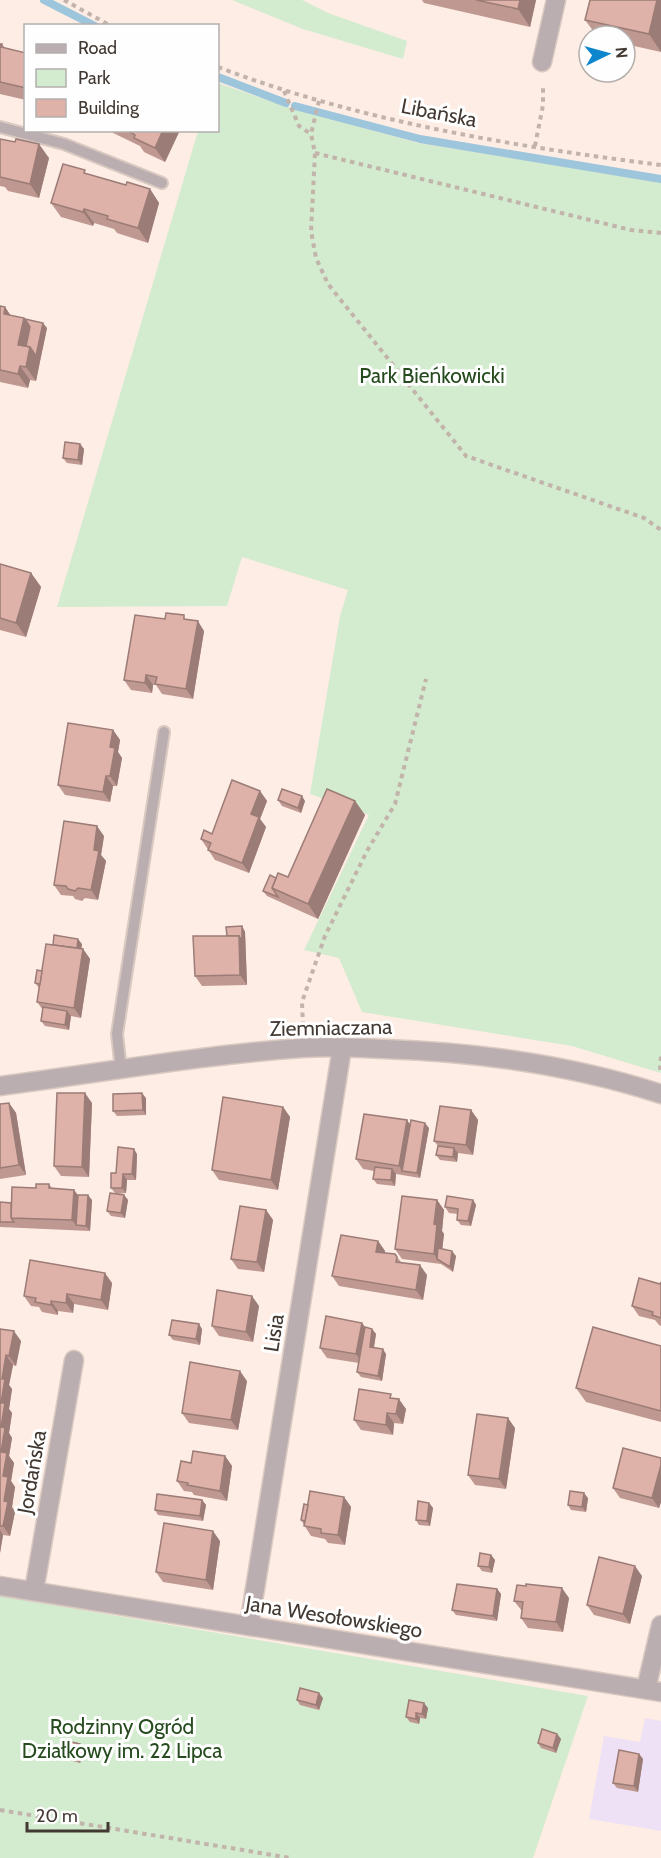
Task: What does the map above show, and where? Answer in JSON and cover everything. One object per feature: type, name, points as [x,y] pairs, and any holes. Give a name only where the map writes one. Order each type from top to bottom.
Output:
[{"type":"street","points":[[542,62],[556,0]]},
{"type":"street","name":"Ziemniaczana","points":[[0,1086],[221,1055],[304,1048],[342,1048],[420,1050],[505,1058],[601,1076],[661,1094]]},
{"type":"street","name":"Lisia","points":[[249,1626],[342,1048]]},
{"type":"street","name":"Jordańska","points":[[34,1591],[74,1360]]},
{"type":"street","name":"Jana Wesołowskiego","points":[[0,1586],[653,1690]]},
{"type":"street","points":[[653,1690],[661,1625]]},
{"type":"lane","points":[[0,128],[64,144],[162,183]]},
{"type":"lane","points":[[121,1069],[117,1034],[164,732]]},
{"type":"path","points":[[64,0],[107,24]]},
{"type":"path","points":[[535,146],[543,105],[542,62]]},
{"type":"path","name":"Libańska","points":[[219,67],[320,101],[428,128],[661,165]]},
{"type":"path","points":[[284,90],[299,126],[312,132]]},
{"type":"path","points":[[320,101],[312,132],[315,153],[311,231],[316,258],[328,284],[466,456],[644,518],[661,530]]},
{"type":"path","points":[[315,153],[632,230],[661,233]]},
{"type":"path","points":[[304,1048],[302,1002],[325,936],[367,851],[395,804],[426,679]]},
{"type":"path","points":[[0,1810],[291,1858]]},
{"type":"shaded area","points":[[645,1718],[661,1721],[661,1831],[589,1819],[604,1736],[640,1742]]},
{"type":"green space","points":[[232,0],[302,0],[328,13],[407,41],[403,59],[303,29]]},
{"type":"green space","name":"Park Bieńkowicki","points":[[219,83],[284,106],[418,143],[661,182],[661,1073],[572,1046],[362,1012],[339,958],[304,950],[369,815],[310,794],[340,616],[348,590],[242,557],[227,606],[57,607],[198,132],[219,132]]},
{"type":"green space","name":"Rodzinny Ogród Działkowy im. 22 Lipca","points":[[0,1596],[588,1696],[533,1858],[0,1858]]},
{"type":"building","points":[[476,0],[520,0],[518,9]]},
{"type":"building","points":[[590,0],[657,0],[649,34],[637,31],[637,24],[603,24],[585,20]]},
{"type":"building","points":[[0,44],[2,44],[1,47],[24,53],[24,88],[0,82]]},
{"type":"building","points":[[130,132],[162,132],[155,148],[134,138],[135,135]]},
{"type":"building","points":[[0,139],[15,142],[16,139],[39,144],[30,184],[0,177]]},
{"type":"building","points":[[63,164],[85,170],[84,173],[150,189],[138,228],[84,209],[83,212],[51,203]]},
{"type":"building","points":[[0,306],[5,307],[4,314],[24,318],[18,345],[30,347],[26,367],[20,366],[18,374],[0,370]]},
{"type":"building","points":[[25,319],[43,323],[36,356],[30,347],[26,346],[30,327]]},
{"type":"building","points":[[65,442],[80,444],[78,460],[63,458]]},
{"type":"building","points":[[0,564],[31,573],[16,623],[0,618]]},
{"type":"building","points":[[166,613],[184,615],[184,619],[198,621],[186,689],[155,684],[157,677],[146,675],[145,683],[124,680],[135,615],[165,619]]},
{"type":"building","points":[[68,723],[113,730],[110,747],[115,748],[110,776],[106,776],[103,792],[58,785]]},
{"type":"building","points":[[232,780],[260,791],[251,814],[259,817],[242,863],[208,850],[211,843],[201,839],[204,830],[212,834]]},
{"type":"building","points":[[282,789],[302,796],[298,808],[278,800]]},
{"type":"building","points":[[327,789],[355,801],[308,904],[272,888],[278,873],[288,877]]},
{"type":"building","points":[[64,821],[97,826],[94,850],[99,851],[91,890],[78,888],[75,891],[66,886],[54,885]]},
{"type":"building","points":[[270,875],[276,878],[272,888],[278,897],[263,891]]},
{"type":"building","points":[[242,926],[242,941],[239,936],[227,936],[226,927]]},
{"type":"building","points":[[54,935],[78,939],[77,948],[53,945]]},
{"type":"building","points":[[193,936],[239,936],[240,975],[195,976]]},
{"type":"building","points":[[46,944],[83,949],[74,1008],[37,1002]]},
{"type":"building","points":[[37,970],[42,971],[40,984],[35,983]]},
{"type":"building","points":[[43,1007],[67,1011],[65,1025],[41,1021]]},
{"type":"building","points":[[57,1093],[85,1093],[82,1167],[54,1166]]},
{"type":"building","points":[[142,1093],[143,1110],[113,1111],[113,1094]]},
{"type":"building","points":[[223,1097],[283,1107],[271,1180],[212,1170]]},
{"type":"building","points":[[9,1103],[19,1165],[0,1168],[0,1104]]},
{"type":"building","points":[[440,1106],[471,1110],[466,1145],[434,1141]]},
{"type":"building","points":[[364,1114],[407,1120],[399,1166],[356,1159]]},
{"type":"building","points":[[411,1120],[425,1123],[417,1173],[402,1171]]},
{"type":"building","points":[[438,1146],[454,1148],[453,1157],[436,1155]]},
{"type":"building","points":[[118,1147],[134,1149],[132,1174],[123,1174],[122,1188],[111,1188],[111,1173],[116,1173]]},
{"type":"building","points":[[375,1167],[392,1169],[391,1180],[373,1179]]},
{"type":"building","points":[[36,1184],[49,1184],[49,1188],[74,1190],[72,1220],[11,1218],[12,1187],[36,1188]]},
{"type":"building","points":[[110,1193],[124,1195],[121,1213],[107,1211]]},
{"type":"building","points":[[78,1195],[88,1195],[86,1226],[76,1225]]},
{"type":"building","points":[[402,1196],[437,1200],[434,1254],[395,1249]]},
{"type":"building","points":[[447,1196],[473,1200],[468,1221],[457,1220],[458,1209],[445,1207]]},
{"type":"building","points":[[0,1202],[11,1203],[11,1218],[14,1222],[0,1222]]},
{"type":"building","points":[[240,1206],[266,1210],[257,1262],[231,1259]]},
{"type":"building","points":[[341,1235],[378,1241],[376,1252],[395,1254],[396,1262],[420,1265],[416,1290],[332,1276]]},
{"type":"building","points":[[438,1248],[452,1251],[450,1267],[437,1259]]},
{"type":"building","points":[[30,1260],[105,1273],[101,1300],[67,1294],[66,1303],[51,1301],[51,1305],[35,1302],[36,1298],[24,1296]]},
{"type":"building","points":[[639,1278],[660,1284],[661,1282],[661,1318],[652,1315],[653,1312],[632,1306]]},
{"type":"building","points":[[217,1290],[252,1296],[246,1332],[212,1326]]},
{"type":"building","points":[[326,1316],[362,1323],[356,1354],[320,1348]]},
{"type":"building","points":[[172,1320],[199,1324],[196,1339],[169,1335]]},
{"type":"building","points":[[365,1327],[372,1329],[370,1347],[383,1349],[378,1376],[357,1372]]},
{"type":"building","points":[[593,1327],[661,1346],[661,1411],[576,1388]]},
{"type":"building","points":[[0,1329],[14,1331],[9,1356],[6,1355],[2,1379],[5,1379],[1,1403],[5,1403],[1,1427],[5,1428],[1,1452],[7,1453],[3,1476],[8,1477],[4,1501],[8,1502],[3,1526],[0,1526]]},
{"type":"building","points":[[190,1362],[240,1371],[231,1420],[182,1413]]},
{"type":"building","points":[[359,1389],[391,1394],[390,1398],[399,1399],[396,1414],[387,1413],[386,1425],[354,1420]]},
{"type":"building","points":[[477,1414],[508,1418],[499,1479],[468,1475]]},
{"type":"building","points":[[623,1448],[661,1458],[652,1498],[613,1488]]},
{"type":"building","points":[[193,1451],[225,1456],[220,1491],[177,1481],[181,1461],[191,1463]]},
{"type":"building","points":[[310,1491],[344,1497],[338,1535],[321,1533],[321,1529],[304,1526]]},
{"type":"building","points":[[570,1491],[584,1493],[582,1507],[568,1505]]},
{"type":"building","points":[[157,1494],[202,1500],[200,1516],[155,1510]]},
{"type":"building","points":[[418,1501],[429,1503],[427,1521],[416,1520]]},
{"type":"building","points":[[304,1504],[308,1505],[305,1521],[301,1520]]},
{"type":"building","points":[[164,1523],[213,1531],[206,1580],[156,1572]]},
{"type":"building","points":[[480,1553],[491,1555],[489,1567],[478,1566]]},
{"type":"building","points":[[599,1557],[635,1566],[623,1614],[587,1605]]},
{"type":"building","points":[[457,1584],[497,1589],[493,1616],[452,1610]]},
{"type":"building","points":[[526,1584],[562,1588],[556,1622],[521,1618],[523,1602],[514,1601],[517,1585],[526,1586]]},
{"type":"building","points":[[300,1688],[319,1693],[316,1705],[297,1700]]},
{"type":"building","points":[[409,1700],[424,1703],[422,1714],[416,1713],[416,1719],[406,1717]]},
{"type":"building","points":[[542,1729],[557,1734],[553,1748],[538,1743]]},
{"type":"building","points":[[68,1741],[80,1744],[77,1758],[65,1755]]},
{"type":"building","points":[[619,1750],[639,1754],[634,1786],[613,1783]]},
{"type":"waterway","points":[[44,0],[91,24]]},
{"type":"waterway","points":[[219,77],[286,103]]},
{"type":"waterway","points":[[295,106],[420,139],[661,179]]}]
